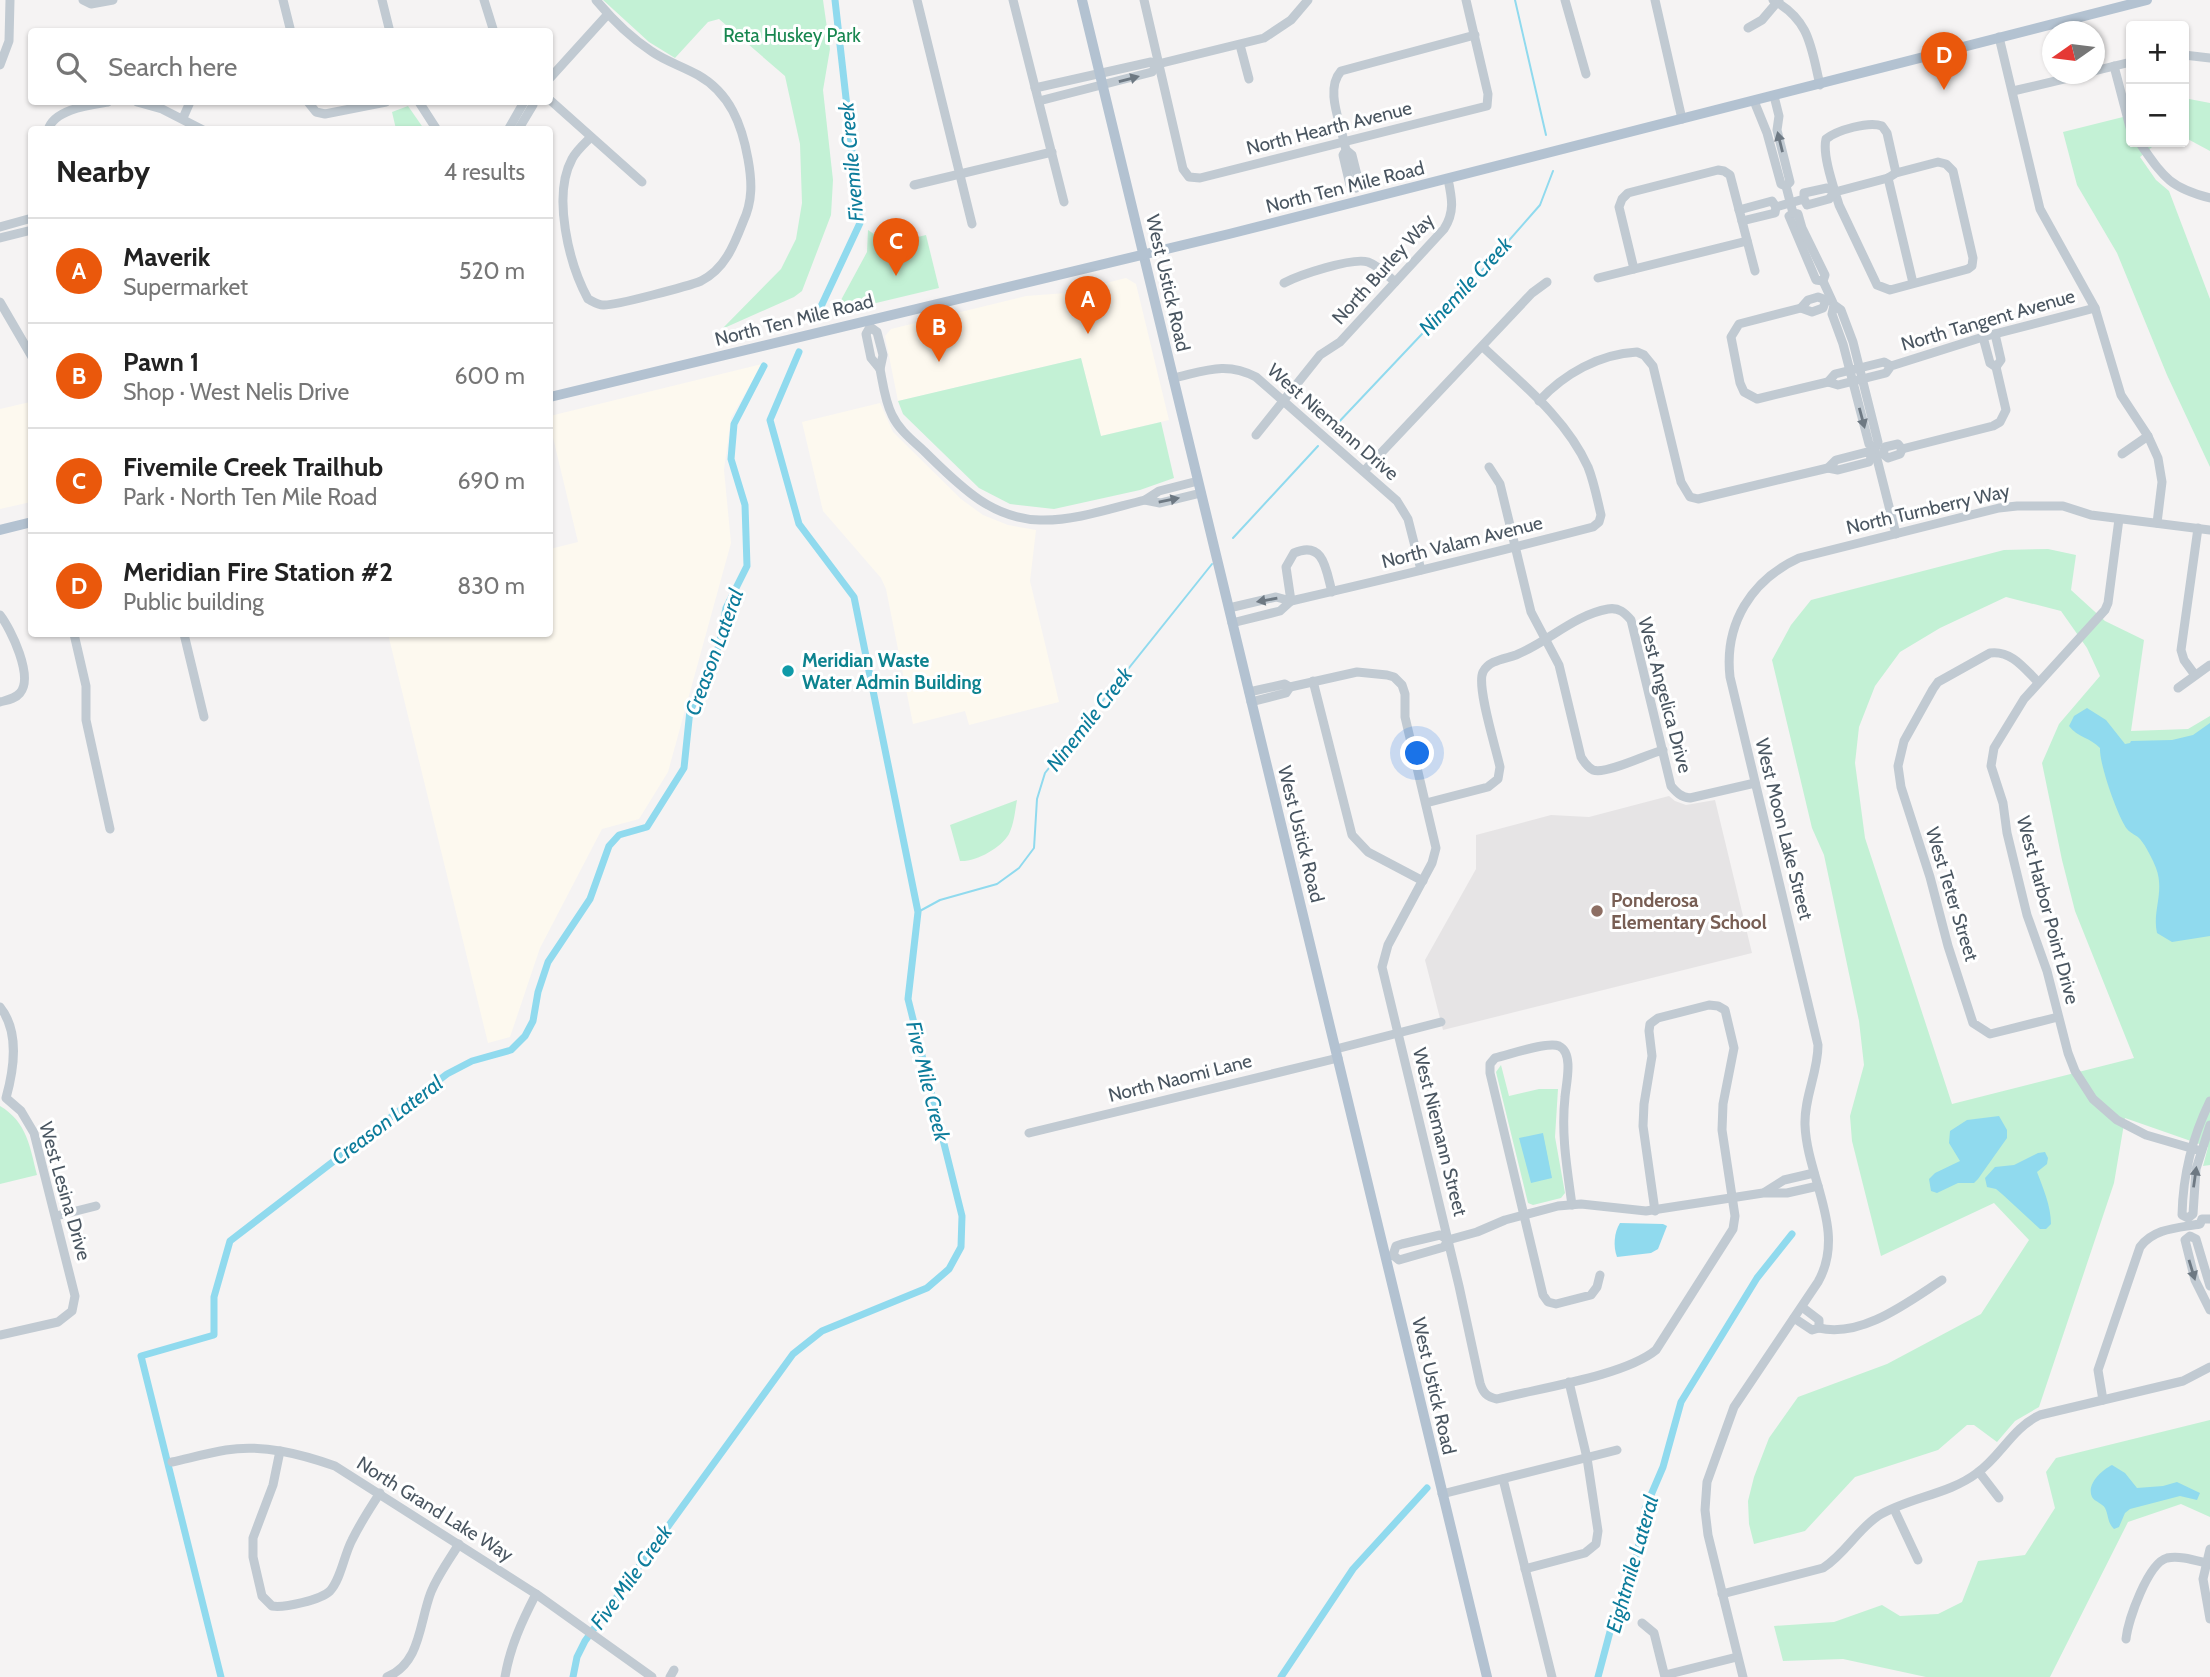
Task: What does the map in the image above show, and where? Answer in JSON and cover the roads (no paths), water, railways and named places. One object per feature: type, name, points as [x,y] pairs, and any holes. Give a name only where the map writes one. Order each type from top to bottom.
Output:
[{"type":"main road","name":"West Ustick Road","points":[[1082,0],[1337,1054],[1389,1256],[1442,1494],[1487,1677]]},
{"type":"main road","name":"North Ten Mile Road","points":[[553,396],[869,324],[1820,85],[2122,3],[2147,0]]},
{"type":"main road","points":[[0,530],[28,523]]},
{"type":"street","points":[[0,65],[9,41],[10,0]]},
{"type":"street","points":[[85,1],[97,4],[113,0]]},
{"type":"street","points":[[283,0],[290,28]]},
{"type":"street","points":[[382,0],[389,28]]},
{"type":"street","points":[[484,0],[493,28]]},
{"type":"street","points":[[590,138],[572,159],[562,196],[564,220],[578,280],[588,299],[603,305],[690,286],[719,268],[730,252],[746,216],[751,196],[752,180],[740,123],[717,89],[699,76],[649,50],[596,0]]},
{"type":"street","points":[[917,0],[972,224]]},
{"type":"street","points":[[1013,0],[1064,202]]},
{"type":"street","points":[[1039,101],[1152,72],[1158,64],[1144,0]]},
{"type":"street","points":[[1035,88],[1151,62],[1158,64],[1264,38],[1284,26],[1308,0]]},
{"type":"street","points":[[1360,201],[1352,155],[1345,146],[1333,89],[1334,78],[1341,71],[1357,65],[1475,35],[1466,0]]},
{"type":"street","points":[[1565,0],[1586,74]]},
{"type":"street","points":[[1654,0],[1682,119]]},
{"type":"street","points":[[1748,28],[1762,20],[1776,1],[1797,17],[1805,30],[1820,85]]},
{"type":"street","points":[[553,75],[608,14]]},
{"type":"street","name":"North Hearth Avenue","points":[[1158,64],[1183,169],[1189,177],[1200,178],[1345,146],[1487,106],[1488,94],[1475,35]]},
{"type":"street","points":[[1999,37],[2040,209],[2095,308],[2121,395],[2155,451],[2162,490],[2157,523]]},
{"type":"street","points":[[1240,45],[1249,79]]},
{"type":"street","points":[[2189,55],[2210,58]]},
{"type":"street","points":[[2105,68],[2126,63]]},
{"type":"street","points":[[2114,66],[2126,112]]},
{"type":"street","points":[[2012,92],[2044,84]]},
{"type":"street","points":[[1774,96],[1779,116],[1777,130],[1790,182],[1786,186]]},
{"type":"street","points":[[1754,101],[1767,133],[1781,184],[1786,186]]},
{"type":"street","points":[[553,103],[642,182]]},
{"type":"street","points":[[49,126],[58,115],[96,105]]},
{"type":"street","points":[[150,105],[196,126]]},
{"type":"street","points":[[183,118],[189,105]]},
{"type":"street","points":[[310,105],[320,114],[373,105]]},
{"type":"street","points":[[421,105],[434,126]]},
{"type":"street","points":[[510,126],[522,105]]},
{"type":"street","points":[[520,126],[533,105]]},
{"type":"street","points":[[1776,207],[1804,199],[1807,205],[1829,199],[1835,192],[1892,176],[1938,162],[1946,164],[1953,171],[1973,258],[1972,267],[1913,284],[1883,289],[1877,285],[1852,236],[1835,192],[1825,149],[1826,139],[1832,134],[1873,124],[1882,126],[1887,133],[1892,176],[1913,284]]},
{"type":"street","points":[[2142,147],[2168,181],[2182,190],[2210,198]]},
{"type":"street","points":[[914,185],[1052,152]]},
{"type":"street","points":[[1634,269],[1619,207],[1628,192],[1724,171],[1730,175],[1755,271]]},
{"type":"street","name":"North Burley Way","points":[[1256,435],[1282,399],[1320,355],[1340,342],[1450,220],[1452,200],[1448,179]]},
{"type":"street","points":[[1786,186],[1793,213],[1798,214],[1825,275],[1823,281],[1832,314],[1855,369],[1869,444],[1876,454],[1896,534]]},
{"type":"street","points":[[1739,210],[1772,201],[1776,207],[1775,213],[1742,221]]},
{"type":"street","points":[[0,227],[28,219]]},
{"type":"street","points":[[0,238],[28,231]]},
{"type":"street","points":[[1598,278],[1747,241]]},
{"type":"street","points":[[1284,283],[1298,276],[1363,261],[1378,267],[1395,282]]},
{"type":"street","points":[[1364,471],[1532,293],[1547,282]]},
{"type":"street","name":"North Tangent Avenue","points":[[1830,301],[1818,297],[1808,300],[1801,307],[1739,324],[1733,330],[1731,345],[1744,392],[1749,397],[1757,399],[1828,382],[1838,385],[1886,373],[1891,366],[1983,337],[2095,308]]},
{"type":"street","points":[[0,302],[28,350]]},
{"type":"street","points":[[869,324],[866,334],[871,358],[880,369],[891,415],[899,428],[965,491],[1000,511],[1030,519],[1072,517],[1145,500],[1159,491],[1198,481]]},
{"type":"street","points":[[1995,334],[2001,360],[1996,367]]},
{"type":"street","points":[[1483,347],[1539,401],[1562,379],[1590,364],[1629,353],[1644,355],[1653,366],[1684,491],[1690,497],[1698,499],[1828,468],[1836,460],[1867,452],[1888,458],[1900,454],[1902,449],[1993,426],[2004,417],[2006,410],[1996,367],[1990,363],[1983,337]]},
{"type":"street","name":"North Tangent Avenue","points":[[1828,382],[1835,374],[1884,362],[1891,366]]},
{"type":"street","name":"West Niemann Drive","points":[[1173,378],[1217,368],[1231,368],[1256,377],[1391,494],[1403,510],[1411,528],[1421,570]]},
{"type":"street","name":"North Valam Avenue","points":[[1229,608],[1276,597],[1291,601],[1332,592],[1593,527],[1599,522],[1601,515],[1589,469],[1571,438],[1539,401]]},
{"type":"street","points":[[2122,454],[2148,436]]},
{"type":"street","points":[[1489,467],[1500,484],[1531,612],[1559,665],[1581,757],[1592,770],[1603,771],[1663,750]]},
{"type":"street","points":[[1145,500],[1160,503],[1201,494]]},
{"type":"street","name":"North Turnberry Way","points":[[1732,633],[1750,596],[1765,579],[1785,564],[1810,554],[1999,508],[2063,506],[2091,515],[2210,530]]},
{"type":"street","name":"West Harbor Point Drive","points":[[2119,519],[2105,610],[2024,699],[1994,748],[1991,766],[2003,803],[2007,833],[2027,915],[2047,971],[2075,1071],[2098,1105],[2128,1127],[2196,1150]]},
{"type":"street","points":[[2195,676],[2181,650],[2198,528]]},
{"type":"street","points":[[1291,601],[1286,567],[1294,553],[1301,550],[1311,550],[1323,559],[1332,592]]},
{"type":"street","name":"North Valam Avenue","points":[[1232,622],[1280,611],[1291,601]]},
{"type":"street","name":"West Angelica Drive","points":[[1546,639],[1585,617],[1608,609],[1617,609],[1631,620],[1671,786],[1676,793],[1690,798],[1755,783]]},
{"type":"street","points":[[0,614],[17,646],[24,681],[22,691],[12,699],[0,702]]},
{"type":"street","name":"West Moon Lake Street","points":[[1732,633],[1730,677],[1815,1033],[1818,1057],[1807,1103],[1805,1126],[1830,1247],[1823,1274],[1734,1407],[1710,1469],[1705,1495],[1706,1525],[1742,1677]]},
{"type":"street","points":[[76,637],[86,686],[86,720],[110,829]]},
{"type":"street","points":[[185,637],[204,717]]},
{"type":"street","points":[[1426,803],[1489,787],[1498,779],[1500,767],[1480,684],[1481,677],[1490,664],[1546,639]]},
{"type":"street","name":"West Teter Street","points":[[2038,682],[2014,659],[1999,652],[1990,653],[1938,682],[1904,741],[1898,766],[1900,787],[1973,1023],[1990,1034],[2059,1017]]},
{"type":"street","points":[[2178,688],[2210,665]]},
{"type":"street","points":[[1250,697],[1286,692],[1290,687],[1357,672],[1394,677],[1402,685],[1405,694],[1405,717],[1436,848],[1432,863],[1383,958],[1384,975],[1398,1033]]},
{"type":"street","points":[[1313,681],[1352,835],[1367,852],[1423,881]]},
{"type":"street","points":[[1448,1240],[1480,1383],[1489,1397],[1497,1399],[1634,1365],[1656,1350],[1733,1229],[1735,1216],[1722,1121],[1734,1048],[1725,1010],[1717,1006],[1709,1005],[1658,1018],[1650,1024],[1648,1031],[1652,1056],[1643,1126],[1655,1211]]},
{"type":"street","name":"West Lesina Drive","points":[[0,1007],[6,1016],[14,1049],[13,1070],[3,1097],[21,1111],[34,1133],[75,1296],[72,1311],[58,1322],[0,1335]]},
{"type":"street","name":"North Naomi Lane","points":[[1029,1133],[1337,1054],[1398,1033],[1441,1022]]},
{"type":"street","name":"West Niemann Street","points":[[1398,1033],[1448,1240]]},
{"type":"street","points":[[1572,1205],[1562,1130],[1568,1063],[1564,1051],[1558,1045],[1548,1045],[1495,1058],[1490,1064],[1489,1073],[1543,1295],[1548,1302],[1556,1304],[1591,1295],[1597,1287],[1600,1275]]},
{"type":"street","points":[[2196,1150],[2198,1125],[2210,1101]]},
{"type":"street","points":[[2210,1125],[2196,1150],[2183,1191],[2182,1215],[2196,1239],[2210,1286]]},
{"type":"street","points":[[1763,1193],[1784,1180],[1814,1172]]},
{"type":"street","points":[[1448,1240],[1444,1247],[1427,1253],[1399,1260],[1389,1256],[1396,1246],[1402,1244],[1440,1236],[1448,1240],[1523,1214],[1572,1205],[1655,1211],[1763,1193],[1787,1193],[1818,1186]]},
{"type":"street","points":[[56,1216],[96,1206]]},
{"type":"street","points":[[2104,1400],[2098,1370],[2140,1247],[2147,1237],[2155,1232],[2205,1226],[2202,1219],[2210,1219]]},
{"type":"street","points":[[2189,1227],[2185,1240],[2191,1269],[2210,1310]]},
{"type":"street","points":[[1794,1318],[1812,1330],[1837,1329],[1864,1323],[1884,1315],[1942,1280]]},
{"type":"street","points":[[1802,1307],[1819,1320],[1819,1328]]},
{"type":"street","points":[[1722,1594],[1823,1568],[1836,1559],[1869,1524],[1894,1509],[1953,1488],[1979,1472],[2020,1427],[2040,1415],[2183,1381],[2210,1367]]},
{"type":"street","points":[[1525,1569],[1585,1553],[1595,1544],[1598,1531],[1587,1458],[1569,1382]]},
{"type":"street","name":"North Grand Lake Way","points":[[172,1462],[228,1449],[258,1448],[307,1456],[335,1466],[536,1594],[652,1677]]},
{"type":"street","points":[[1442,1494],[1617,1450]]},
{"type":"street","points":[[280,1451],[273,1485],[253,1538],[253,1557],[262,1596],[269,1605],[280,1607],[328,1593],[335,1583],[351,1541],[380,1493]]},
{"type":"street","points":[[1979,1472],[1999,1498]]},
{"type":"street","points":[[1503,1479],[1552,1677]]},
{"type":"street","points":[[1894,1509],[1918,1560]]},
{"type":"street","points":[[387,1677],[400,1670],[413,1654],[433,1588],[458,1544]]},
{"type":"street","points":[[2210,1549],[2203,1579],[2210,1619]]},
{"type":"street","points":[[2126,1639],[2129,1621],[2158,1564],[2172,1557],[2208,1563]]},
{"type":"street","points":[[505,1677],[509,1654],[536,1594]]},
{"type":"street","points":[[1642,1623],[1654,1633],[1665,1676],[1737,1657]]},
{"type":"water","points":[[2087,708],[2106,720],[2125,744],[2131,741],[2172,740],[2193,735],[2210,723],[2210,936],[2172,942],[2157,933],[2159,885],[2155,865],[2142,842],[2127,829],[2119,814],[2106,777],[2100,748],[2069,726],[2074,716]]},
{"type":"water","points":[[1999,1116],[2007,1130],[2007,1138],[1978,1179],[1974,1183],[1958,1183],[1937,1193],[1931,1191],[1929,1179],[1935,1173],[1960,1161],[1949,1143],[1950,1131],[1967,1120]]},
{"type":"water","points":[[1543,1133],[1552,1178],[1531,1183],[1519,1138]]},
{"type":"water","points":[[2045,1152],[2047,1164],[2037,1172],[2048,1204],[2051,1224],[2046,1229],[2040,1229],[1996,1189],[1987,1187],[1985,1178],[1995,1167],[2014,1165]]},
{"type":"water","points":[[1620,1223],[1667,1226],[1658,1249],[1651,1253],[1617,1257],[1615,1240]]},
{"type":"water","points":[[2112,1465],[2125,1473],[2137,1488],[2177,1482],[2200,1493],[2197,1500],[2180,1496],[2130,1509],[2125,1513],[2119,1527],[2114,1529],[2105,1508],[2093,1499],[2091,1492],[2096,1478]]},
{"type":"waterway","name":"Fivemile Creek","points":[[817,315],[860,223],[835,0]]},
{"type":"waterway","name":"Ninemile Creek","points":[[1515,0],[1546,135]]},
{"type":"waterway","name":"Ninemile Creek","points":[[1336,425],[1540,205],[1553,171]]},
{"type":"waterway","name":"Five Mile Creek","points":[[573,1677],[577,1657],[585,1641],[793,1354],[822,1331],[927,1288],[949,1269],[961,1247],[962,1216],[908,999],[918,912],[854,597],[799,524],[770,420],[799,352]]},
{"type":"waterway","name":"Creason Lateral","points":[[221,1677],[141,1356],[214,1335],[214,1297],[230,1241],[447,1074],[472,1061],[511,1050],[525,1036],[533,1021],[538,992],[548,962],[590,899],[609,846],[619,835],[647,827],[684,768],[690,710],[709,680],[726,608],[747,566],[745,505],[731,459],[734,424],[764,366]]},
{"type":"waterway","name":"Ninemile Creek","points":[[1233,538],[1318,446]]},
{"type":"waterway","name":"Ninemile Creek","points":[[918,912],[940,900],[997,884],[1019,868],[1034,848],[1037,799],[1045,773],[1212,564]]},
{"type":"waterway","name":"Eightmile Lateral","points":[[1598,1677],[1611,1628],[1634,1570],[1645,1509],[1663,1467],[1681,1402],[1757,1278],[1792,1234]]},
{"type":"waterway","points":[[1281,1677],[1353,1569],[1427,1488]]},
{"type":"place","name":"Meridian Fire Station #2","points":[[1944,90]]},
{"type":"place","name":"Fivemile Creek Trailhub","points":[[896,276]]},
{"type":"place","name":"Maverik","points":[[1088,334]]},
{"type":"place","name":"Pawn 1","points":[[939,362]]},
{"type":"place","name":"Meridian Waste Water Admin Building","points":[[788,671]]},
{"type":"place","name":"Ponderosa Elementary School","points":[[1597,911]]},
{"type":"park label","name":"Reta Huskey Park","points":[[792,35]]}]
